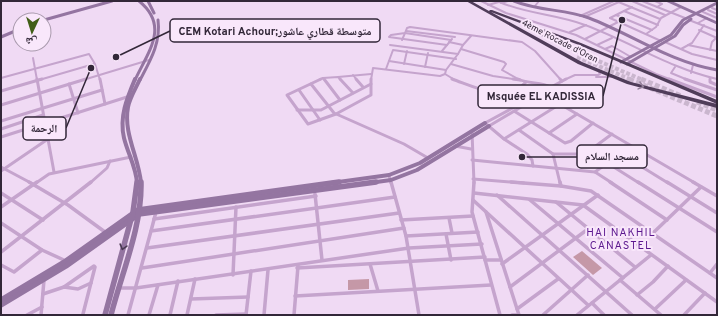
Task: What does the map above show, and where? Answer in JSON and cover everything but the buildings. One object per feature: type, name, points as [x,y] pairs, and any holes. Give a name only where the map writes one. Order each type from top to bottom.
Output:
[{"type":"highway","name":"4ème Rocade d'Oran","points":[[468,1],[580,63],[629,83],[717,106]]},
{"type":"highway","name":"4ème Rocade d'Oran","points":[[474,1],[489,10],[562,37],[621,62],[628,61],[717,102]]},
{"type":"highway","points":[[512,19],[582,54]]},
{"type":"highway","points":[[501,20],[577,57]]},
{"type":"main road","points":[[52,16],[105,1]]},
{"type":"main road","points":[[52,18],[112,1]]},
{"type":"main road","points":[[111,315],[141,185],[140,171],[126,121],[131,97],[154,43],[156,27],[153,16],[139,1]]},
{"type":"main road","points":[[1,304],[66,266],[131,219],[136,212],[136,173],[124,137],[122,122],[127,97],[157,42],[159,27],[157,18],[148,1]]},
{"type":"main road","points":[[514,1],[583,16]]},
{"type":"main road","points":[[517,1],[537,3],[541,8],[583,16],[693,65],[717,69]]},
{"type":"main road","points":[[668,1],[717,23]]},
{"type":"main road","points":[[697,14],[708,10],[717,4]]},
{"type":"main road","points":[[628,61],[645,54],[673,33],[679,24],[717,4]]},
{"type":"main road","points":[[628,61],[631,56],[665,42],[675,36],[687,19]]},
{"type":"main road","points":[[1,36],[12,31]]},
{"type":"main road","points":[[653,47],[689,62],[717,69]]},
{"type":"main road","points":[[390,178],[413,167],[487,125]]},
{"type":"main road","points":[[136,212],[156,212],[315,191],[390,178],[417,170],[472,134]]},
{"type":"main road","points":[[1,300],[66,261],[105,232],[136,212],[158,206],[315,191]]},
{"type":"main road","points":[[104,315],[131,219]]},
{"type":"street","points":[[481,1],[506,13],[570,32],[656,74],[717,97]]},
{"type":"street","points":[[488,5],[508,1]]},
{"type":"street","points":[[583,16],[617,1],[660,19]]},
{"type":"street","points":[[632,1],[665,14]]},
{"type":"street","points":[[642,1],[717,31]]},
{"type":"street","points":[[655,1],[662,4],[657,7]]},
{"type":"street","points":[[499,2],[514,9],[586,25],[675,68],[717,79]]},
{"type":"street","points":[[632,7],[610,18],[661,41]]},
{"type":"street","points":[[646,34],[658,25],[660,19],[665,14],[681,7]]},
{"type":"street","points":[[535,22],[541,8]]},
{"type":"street","points":[[712,8],[717,10]]},
{"type":"street","points":[[708,10],[717,14]]},
{"type":"street","points":[[624,11],[658,25]]},
{"type":"street","points":[[703,12],[717,18]]},
{"type":"street","points":[[566,13],[566,20]]},
{"type":"street","points":[[616,15],[652,30]]},
{"type":"street","points":[[698,23],[707,18]]},
{"type":"street","points":[[585,39],[618,22]]},
{"type":"street","points":[[708,27],[717,23]]},
{"type":"street","points":[[570,32],[586,25]]},
{"type":"street","points":[[681,49],[694,41],[704,26]]},
{"type":"street","points":[[402,40],[407,28],[523,43],[535,52],[562,81]]},
{"type":"street","points":[[419,48],[423,29]]},
{"type":"street","points":[[700,30],[716,38],[712,42],[710,50]]},
{"type":"street","points":[[447,45],[402,40],[389,36],[405,32],[455,37]]},
{"type":"street","points":[[422,34],[463,45]]},
{"type":"street","points":[[442,51],[457,34]]},
{"type":"street","points":[[445,74],[446,70],[456,59],[463,45],[471,36]]},
{"type":"street","points":[[598,45],[612,38]]},
{"type":"street","points":[[665,42],[702,57],[717,60]]},
{"type":"street","points":[[390,45],[458,54]]},
{"type":"street","points":[[688,45],[696,48],[717,51]]},
{"type":"street","points":[[605,49],[612,46],[631,56]]},
{"type":"street","points":[[425,67],[429,49]]},
{"type":"street","points":[[461,49],[504,62],[506,64],[502,70],[526,82],[537,82],[552,88]]},
{"type":"street","points":[[386,69],[393,50],[456,59]]},
{"type":"street","points":[[404,64],[407,51]]},
{"type":"street","points":[[1,78],[87,54],[91,56],[98,75],[105,104]]},
{"type":"street","points":[[33,58],[54,172]]},
{"type":"street","points":[[389,61],[446,70]]},
{"type":"street","points":[[131,65],[146,63]]},
{"type":"street","points":[[1,105],[131,65],[146,63]]},
{"type":"street","points":[[1,91],[94,64]]},
{"type":"street","points":[[451,64],[493,76],[521,80]]},
{"type":"street","points":[[690,73],[693,65]]},
{"type":"street","points":[[371,74],[323,78],[287,96],[308,124],[336,114],[371,95],[371,74],[373,68],[430,76],[440,76],[445,74]]},
{"type":"street","points":[[675,68],[671,73],[717,90]]},
{"type":"street","points":[[487,125],[512,108],[576,77],[598,75],[600,74],[598,70]]},
{"type":"street","points":[[445,74],[449,78],[474,87],[499,93],[521,88],[526,82]]},
{"type":"street","points":[[353,75],[363,87]]},
{"type":"street","points":[[552,88],[562,81],[575,76],[616,78]]},
{"type":"street","points":[[338,77],[353,93]]},
{"type":"street","points":[[323,78],[340,100]]},
{"type":"street","points":[[710,78],[710,82],[717,85]]},
{"type":"street","points":[[69,84],[72,99],[78,113]]},
{"type":"street","points":[[311,84],[336,114],[404,144],[428,158]]},
{"type":"street","points":[[297,110],[314,111],[329,106],[371,84]]},
{"type":"street","points":[[1,121],[102,90]]},
{"type":"street","points":[[299,90],[320,120]]},
{"type":"street","points":[[542,93],[717,196]]},
{"type":"street","points":[[487,125],[515,111],[542,93]]},
{"type":"street","points":[[1,137],[127,97]]},
{"type":"street","points":[[504,139],[560,104]]},
{"type":"street","points":[[512,108],[562,142],[568,142],[593,123]]},
{"type":"street","points":[[549,133],[576,114]]},
{"type":"street","points":[[1,129],[43,115]]},
{"type":"street","points":[[487,125],[530,157],[533,166]]},
{"type":"street","points":[[519,130],[553,154],[582,156],[612,134]]},
{"type":"street","points":[[472,134],[471,149],[474,193],[473,216],[482,244],[491,285],[500,315]]},
{"type":"street","points":[[48,139],[2,169],[33,186],[42,189],[84,215],[105,232]]},
{"type":"street","points":[[455,146],[471,149]]},
{"type":"street","points":[[595,172],[609,164],[631,146]]},
{"type":"street","points":[[553,154],[561,186]]},
{"type":"street","points":[[621,154],[717,213]]},
{"type":"street","points":[[1,208],[44,177],[54,172],[131,157]]},
{"type":"street","points":[[472,160],[595,172],[667,220]]},
{"type":"street","points":[[1,252],[103,172],[110,161]]},
{"type":"street","points":[[609,164],[680,207],[717,232]]},
{"type":"street","points":[[390,178],[409,248],[418,315]]},
{"type":"street","points":[[473,179],[561,186],[588,190],[598,195],[654,233],[717,278]]},
{"type":"street","points":[[654,233],[701,186]]},
{"type":"street","points":[[154,219],[236,207],[315,191],[322,260]]},
{"type":"street","points":[[1,193],[43,220]]},
{"type":"street","points":[[474,193],[583,205],[717,302]]},
{"type":"street","points":[[117,288],[136,288],[178,281],[233,275],[251,271],[298,266],[485,259],[502,262],[525,248],[598,195]]},
{"type":"street","points":[[497,196],[632,315]]},
{"type":"street","points":[[151,231],[395,197]]},
{"type":"street","points":[[473,200],[558,279],[604,315]]},
{"type":"street","points":[[530,200],[576,238],[622,279],[637,295],[661,315]]},
{"type":"street","points":[[556,202],[634,267]]},
{"type":"street","points":[[128,315],[158,206]]},
{"type":"street","points":[[233,275],[236,207]]},
{"type":"street","points":[[486,211],[519,315],[512,315]]},
{"type":"street","points":[[147,248],[399,213]]},
{"type":"street","points":[[401,220],[473,216]]},
{"type":"street","points":[[450,218],[452,233]]},
{"type":"street","points":[[1,223],[42,250],[66,261]]},
{"type":"street","points":[[142,268],[404,228]]},
{"type":"street","points":[[510,287],[588,229]]},
{"type":"street","points":[[406,236],[478,232]]},
{"type":"street","points":[[446,234],[451,260]]},
{"type":"street","points":[[298,266],[322,260],[409,248],[482,244]]},
{"type":"street","points":[[1,265],[14,272],[42,250]]},
{"type":"street","points":[[577,315],[622,279],[634,267],[651,255]]},
{"type":"street","points":[[370,264],[378,291]]},
{"type":"street","points":[[710,273],[717,264]]},
{"type":"street","points":[[43,294],[64,287],[94,266],[96,269],[82,314]]},
{"type":"street","points":[[294,315],[298,266]]},
{"type":"street","points":[[637,295],[654,282],[668,266]]},
{"type":"street","points":[[264,315],[268,270]]},
{"type":"street","points":[[216,315],[246,314],[251,271]]},
{"type":"street","points":[[543,315],[588,275]]},
{"type":"street","points":[[187,315],[195,279]]},
{"type":"street","points":[[517,309],[558,279]]},
{"type":"street","points":[[41,315],[44,280]]},
{"type":"street","points":[[655,309],[686,280]]},
{"type":"street","points":[[170,315],[178,281]]},
{"type":"street","points":[[64,287],[75,289],[91,283]]},
{"type":"street","points":[[149,315],[158,285]]},
{"type":"street","points":[[295,296],[491,285]]},
{"type":"street","points":[[684,315],[705,293]]},
{"type":"street","points":[[191,299],[248,297]]},
{"type":"street","points":[[28,315],[42,307]]},
{"type":"shaded area","points":[[582,251],[602,268],[593,275],[573,257]]},
{"type":"shaded area","points":[[369,279],[369,289],[348,290],[348,280]]},
{"type":"tunnel","points":[[582,54],[643,80]]},
{"type":"tunnel","points":[[577,57],[632,80]]},
{"type":"tunnel","points":[[629,79],[717,116]]},
{"type":"tunnel","points":[[641,79],[681,96]]},
{"type":"tunnel","points":[[697,102],[717,110]]},
{"type":"place","name":"Msquée EL KADISSIA","points":[[622,20]]},
{"type":"place","name":"CEM Kotari Achour;متوسطة قطاري عاشور","points":[[116,57]]},
{"type":"place","name":"الرحمة","points":[[91,68]]},
{"type":"place","name":"مسجد السلام","points":[[522,157]]},
{"type":"district","name":"HAI NAKHIL CANASTEL","points":[[621,238]]}]
